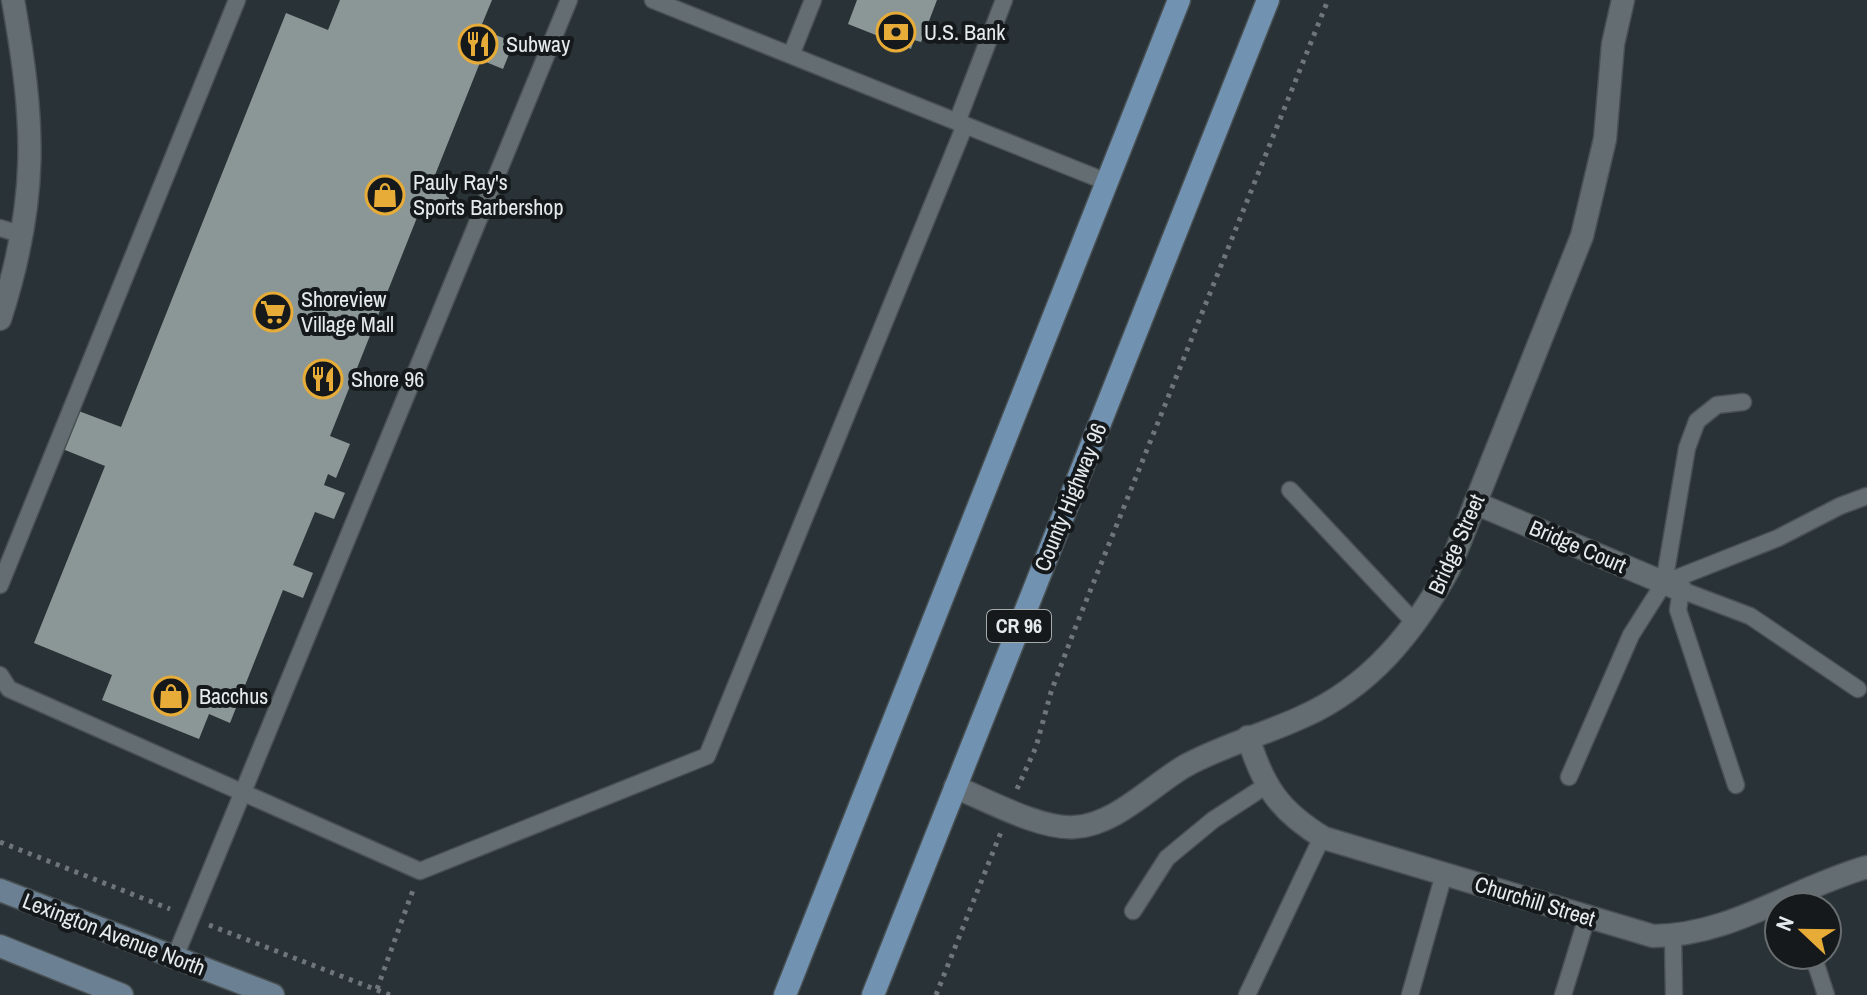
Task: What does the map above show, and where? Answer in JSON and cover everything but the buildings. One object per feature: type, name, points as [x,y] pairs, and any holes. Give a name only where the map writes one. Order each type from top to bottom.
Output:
[{"type":"main road","points":[[785,995],[1179,0]]},
{"type":"main road","name":"County Highway 96","points":[[873,995],[1268,0]]},
{"type":"main road","name":"Lexington Avenue North","points":[[0,890],[273,995]]},
{"type":"main road","points":[[0,946],[122,995]]},
{"type":"street","points":[[0,319],[23,235],[29,197],[31,132],[13,0]]},
{"type":"street","name":"Bridge Street","points":[[955,787],[1059,828],[1100,823],[1163,779],[1218,748],[1303,717],[1341,696],[1381,664],[1416,624],[1449,569],[1582,236],[1605,139],[1613,44],[1623,0]]},
{"type":"street","name":"Bridge Court","points":[[1475,503],[1672,586]]},
{"type":"street","name":"Churchill Street","points":[[1248,737],[1267,785],[1297,821],[1322,837],[1642,934],[1673,936],[1718,929],[1763,912]]},
{"type":"street","name":"Churchill Street","points":[[1813,891],[1867,867]]},
{"type":"lane","points":[[0,585],[237,0]]},
{"type":"lane","points":[[175,957],[569,0]]},
{"type":"lane","points":[[653,0],[1107,182]]},
{"type":"lane","points":[[791,55],[813,0]]},
{"type":"lane","points":[[0,675],[9,689],[420,871],[707,756],[961,123],[1004,0]]},
{"type":"lane","points":[[0,228],[23,235]]},
{"type":"lane","points":[[1736,785],[1672,586],[1687,448],[1697,421],[1717,405],[1743,402]]},
{"type":"lane","points":[[1290,490],[1416,624]]},
{"type":"lane","points":[[1569,777],[1631,635],[1672,586],[1867,496]]},
{"type":"lane","points":[[1672,586],[1750,616],[1858,689]]},
{"type":"lane","points":[[1133,911],[1167,858],[1213,820],[1267,785]]},
{"type":"lane","points":[[1247,995],[1322,837]]},
{"type":"lane","points":[[1410,995],[1444,874]]},
{"type":"lane","points":[[1563,995],[1587,917]]},
{"type":"lane","points":[[1673,936],[1674,995]]},
{"type":"lane","points":[[1818,971],[1826,995]]},
{"type":"path","points":[[1019,785],[1036,747],[1051,692],[1074,631],[1328,0]]},
{"type":"path","points":[[936,995],[999,837]]},
{"type":"path","points":[[0,842],[166,907]]},
{"type":"path","points":[[377,989],[420,871]]},
{"type":"path","points":[[222,931],[390,995]]},
{"type":"place","name":"U.S. Bank","points":[[896,32]]},
{"type":"place","name":"Subway","points":[[478,44]]},
{"type":"place","name":"Pauly Ray's Sports Barbershop","points":[[385,195]]},
{"type":"place","name":"Shoreview Village Mall","points":[[273,312]]},
{"type":"place","name":"Shore 96","points":[[323,379]]},
{"type":"place","name":"Bacchus","points":[[171,696]]}]
